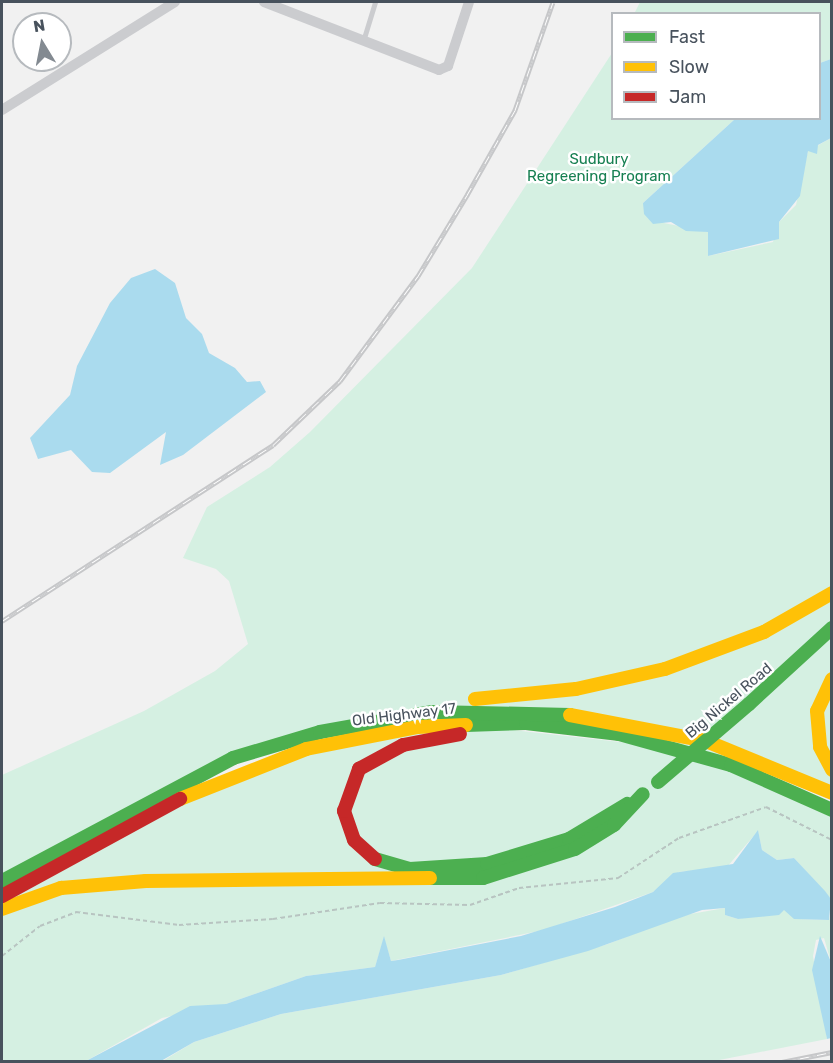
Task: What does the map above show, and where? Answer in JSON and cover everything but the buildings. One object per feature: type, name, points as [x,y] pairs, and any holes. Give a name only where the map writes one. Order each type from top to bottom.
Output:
[{"type":"main road","points":[[432,712],[453,701],[576,689],[665,669],[764,632],[831,593]]},
{"type":"main road","name":"Big Nickel Road","points":[[643,794],[749,704],[831,628]]},
{"type":"main road","points":[[831,679],[817,711],[817,731],[831,770]]},
{"type":"main road","name":"Old Highway 17","points":[[2,881],[233,758],[320,732],[432,712],[539,710],[635,724],[714,744],[831,793]]},
{"type":"main road","points":[[498,723],[403,745],[367,762],[352,779],[345,805],[345,820],[360,849],[381,863],[410,869],[487,864],[569,838],[643,794]]},
{"type":"main road","name":"Old Highway 17","points":[[2,896],[202,787],[283,756],[385,732],[498,723],[586,730],[674,747],[731,765],[831,810]]},
{"type":"main road","points":[[2,909],[61,888],[146,881],[483,878],[575,849],[614,825],[643,794]]},
{"type":"street","points":[[2,110],[173,4],[186,2]]},
{"type":"street","points":[[264,2],[364,39],[425,66],[445,69],[469,2]]},
{"type":"lane","points":[[364,39],[375,2]]},
{"type":"green space","points":[[640,2],[831,2],[831,59],[821,63],[821,12],[635,12]]},
{"type":"green space","name":"Sudbury Regreening Program","points":[[611,55],[611,120],[734,120],[643,203],[664,223],[708,232],[708,256],[773,242],[779,222],[796,205],[808,151],[831,138],[831,792],[570,712],[272,744],[2,880],[2,775],[144,711],[215,671],[248,644],[229,581],[216,569],[183,558],[207,507],[270,467],[310,432],[472,268]]},
{"type":"green space","points":[[469,725],[674,748],[831,810],[831,899],[794,858],[777,860],[762,850],[758,831],[726,868],[679,872],[653,892],[544,930],[391,961],[384,938],[375,967],[306,976],[226,1004],[162,1018],[86,1061],[2,1061],[2,897],[160,809],[283,757]]},
{"type":"green space","points":[[725,908],[725,915],[738,919],[784,909],[800,919],[829,920],[831,911],[831,962],[824,938],[816,940],[813,956],[827,1039],[709,1062],[161,1062],[194,1042],[281,1014],[501,975],[608,944],[679,916]]},
{"type":"water","points":[[831,59],[831,138],[818,145],[817,154],[808,151],[800,196],[779,222],[779,239],[708,256],[708,232],[686,231],[671,222],[653,224],[644,214],[643,203],[734,120],[821,120],[821,63]]},
{"type":"water","points":[[155,269],[175,283],[186,318],[202,334],[209,353],[235,368],[247,382],[260,381],[266,392],[183,455],[160,465],[166,432],[110,473],[92,472],[71,450],[38,459],[30,438],[70,395],[77,366],[110,303],[131,278]]},
{"type":"water","points":[[758,830],[762,850],[777,860],[794,858],[825,891],[831,899],[829,920],[794,919],[784,910],[779,915],[738,919],[725,915],[725,908],[702,910],[588,951],[501,975],[281,1014],[194,1042],[161,1061],[86,1061],[190,1006],[226,1004],[306,976],[375,967],[384,936],[391,961],[521,936],[615,907],[653,892],[673,873],[733,864]]},
{"type":"water","points":[[820,936],[831,962],[831,1038],[827,1039],[812,970]]},
{"type":"railway","points":[[2,621],[273,445],[340,381],[418,276],[515,110],[553,2]]},
{"type":"railway","points":[[782,1062],[832,1052]]},
{"type":"traffic: fast","points":[[749,704],[832,628]]},
{"type":"traffic: fast","points":[[658,782],[749,704]]},
{"type":"traffic: fast","points":[[2,881],[233,758],[320,732],[432,712],[570,715]]},
{"type":"traffic: fast","points":[[466,725],[526,723],[619,734],[731,765],[832,810]]},
{"type":"traffic: fast","points":[[430,878],[483,878],[575,849],[614,825],[643,794]]},
{"type":"traffic: fast","points":[[375,859],[410,869],[487,864],[569,839],[627,804]]},
{"type":"traffic: slow","points":[[475,699],[576,689],[665,669],[764,632],[832,593]]},
{"type":"traffic: slow","points":[[832,679],[817,711],[820,747],[832,770]]},
{"type":"traffic: slow","points":[[570,715],[706,741],[832,793]]},
{"type":"traffic: slow","points":[[180,799],[306,749],[417,727],[466,725]]},
{"type":"traffic: slow","points":[[2,909],[61,888],[146,881],[430,878]]},
{"type":"traffic: jam","points":[[375,859],[354,840],[344,811],[359,769],[403,745],[460,734]]},
{"type":"traffic: jam","points":[[2,896],[180,799]]}]
